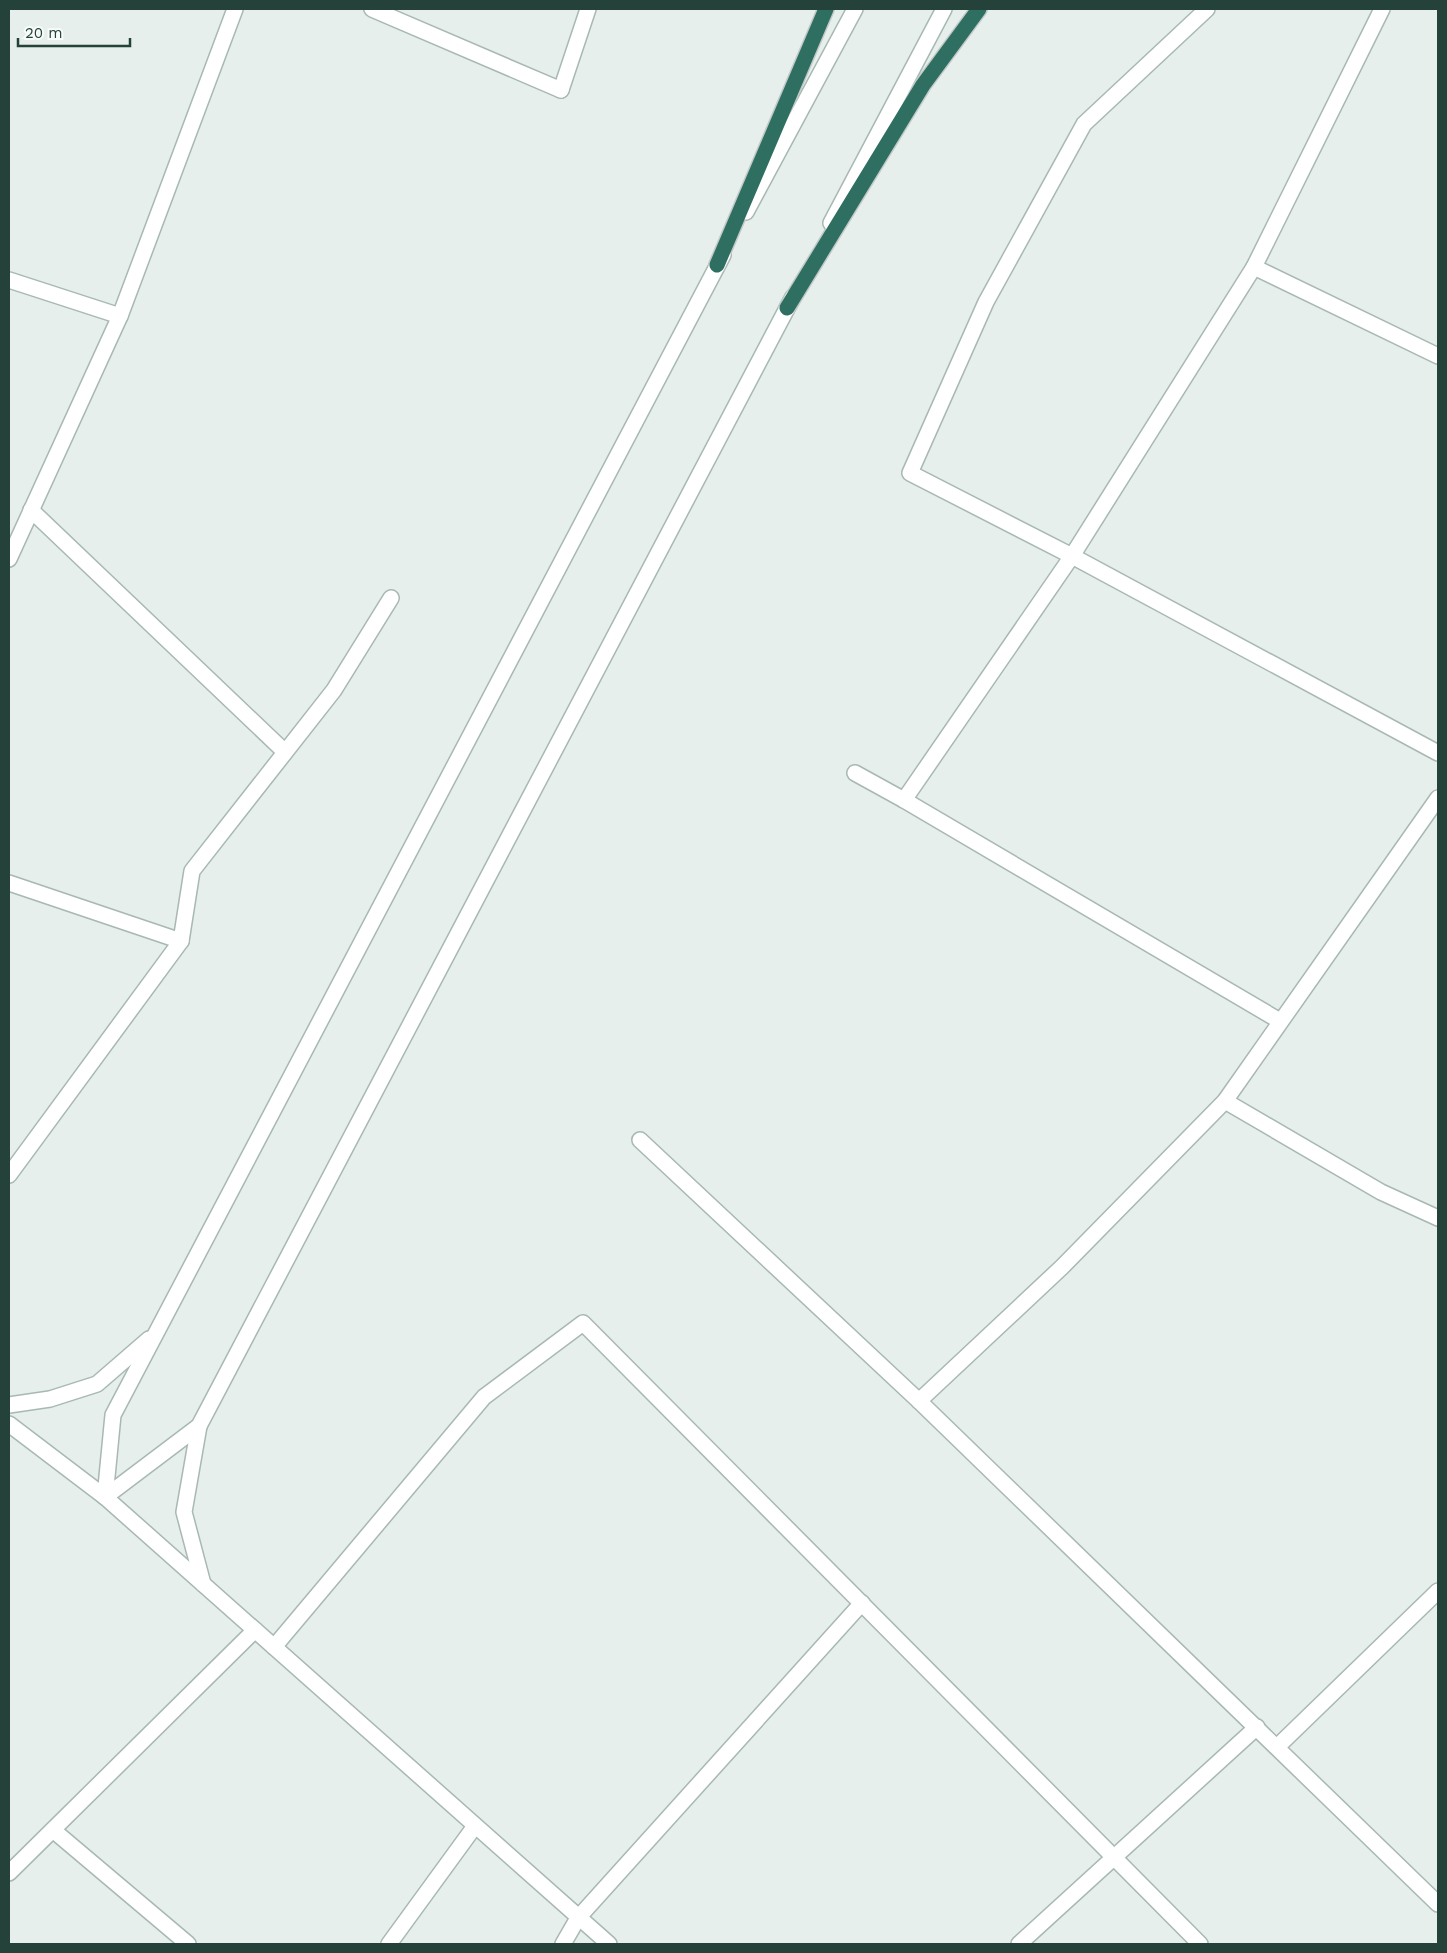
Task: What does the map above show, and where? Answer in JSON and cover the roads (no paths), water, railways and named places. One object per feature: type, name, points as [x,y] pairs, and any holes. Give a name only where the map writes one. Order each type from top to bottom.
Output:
[{"type":"highway","points":[[717,265],[826,9]]},
{"type":"highway","points":[[787,308],[923,85],[978,9]]},
{"type":"street","points":[[9,559],[120,316],[235,9]]},
{"type":"street","points":[[372,9],[561,90],[588,9]]},
{"type":"street","points":[[105,1496],[113,1415],[717,265],[855,9]]},
{"type":"street","points":[[203,1584],[184,1512],[199,1426],[944,9]]},
{"type":"street","points":[[1206,9],[1084,124],[986,302],[910,473],[1072,556],[1438,753]]},
{"type":"street","points":[[904,800],[1072,556],[1254,267],[1382,9]]},
{"type":"street","points":[[1254,267],[1438,356]]},
{"type":"street","points":[[9,280],[120,316]]},
{"type":"street","points":[[31,510],[285,752]]},
{"type":"street","points":[[9,1175],[181,941],[192,871],[334,690],[391,598]]},
{"type":"street","points":[[855,773],[1280,1021]]},
{"type":"street","points":[[919,1401],[1062,1267],[1225,1101],[1438,798]]},
{"type":"street","points":[[9,882],[181,941]]},
{"type":"street","points":[[1225,1101],[1381,1192],[1438,1218]]},
{"type":"street","points":[[640,1140],[919,1401],[1438,1904]]},
{"type":"street","points":[[274,1647],[484,1397],[583,1323],[1200,1944]]},
{"type":"street","points":[[9,1405],[50,1399],[97,1384],[156,1333]]},
{"type":"street","points":[[9,1424],[105,1496],[609,1944]]},
{"type":"street","points":[[105,1496],[199,1426]]},
{"type":"street","points":[[1277,1747],[1438,1592]]},
{"type":"street","points":[[564,1944],[578,1918],[862,1603]]},
{"type":"street","points":[[9,1873],[255,1630]]},
{"type":"street","points":[[1019,1944],[1256,1727]]},
{"type":"street","points":[[389,1944],[475,1826]]},
{"type":"street","points":[[53,1830],[188,1944]]}]
